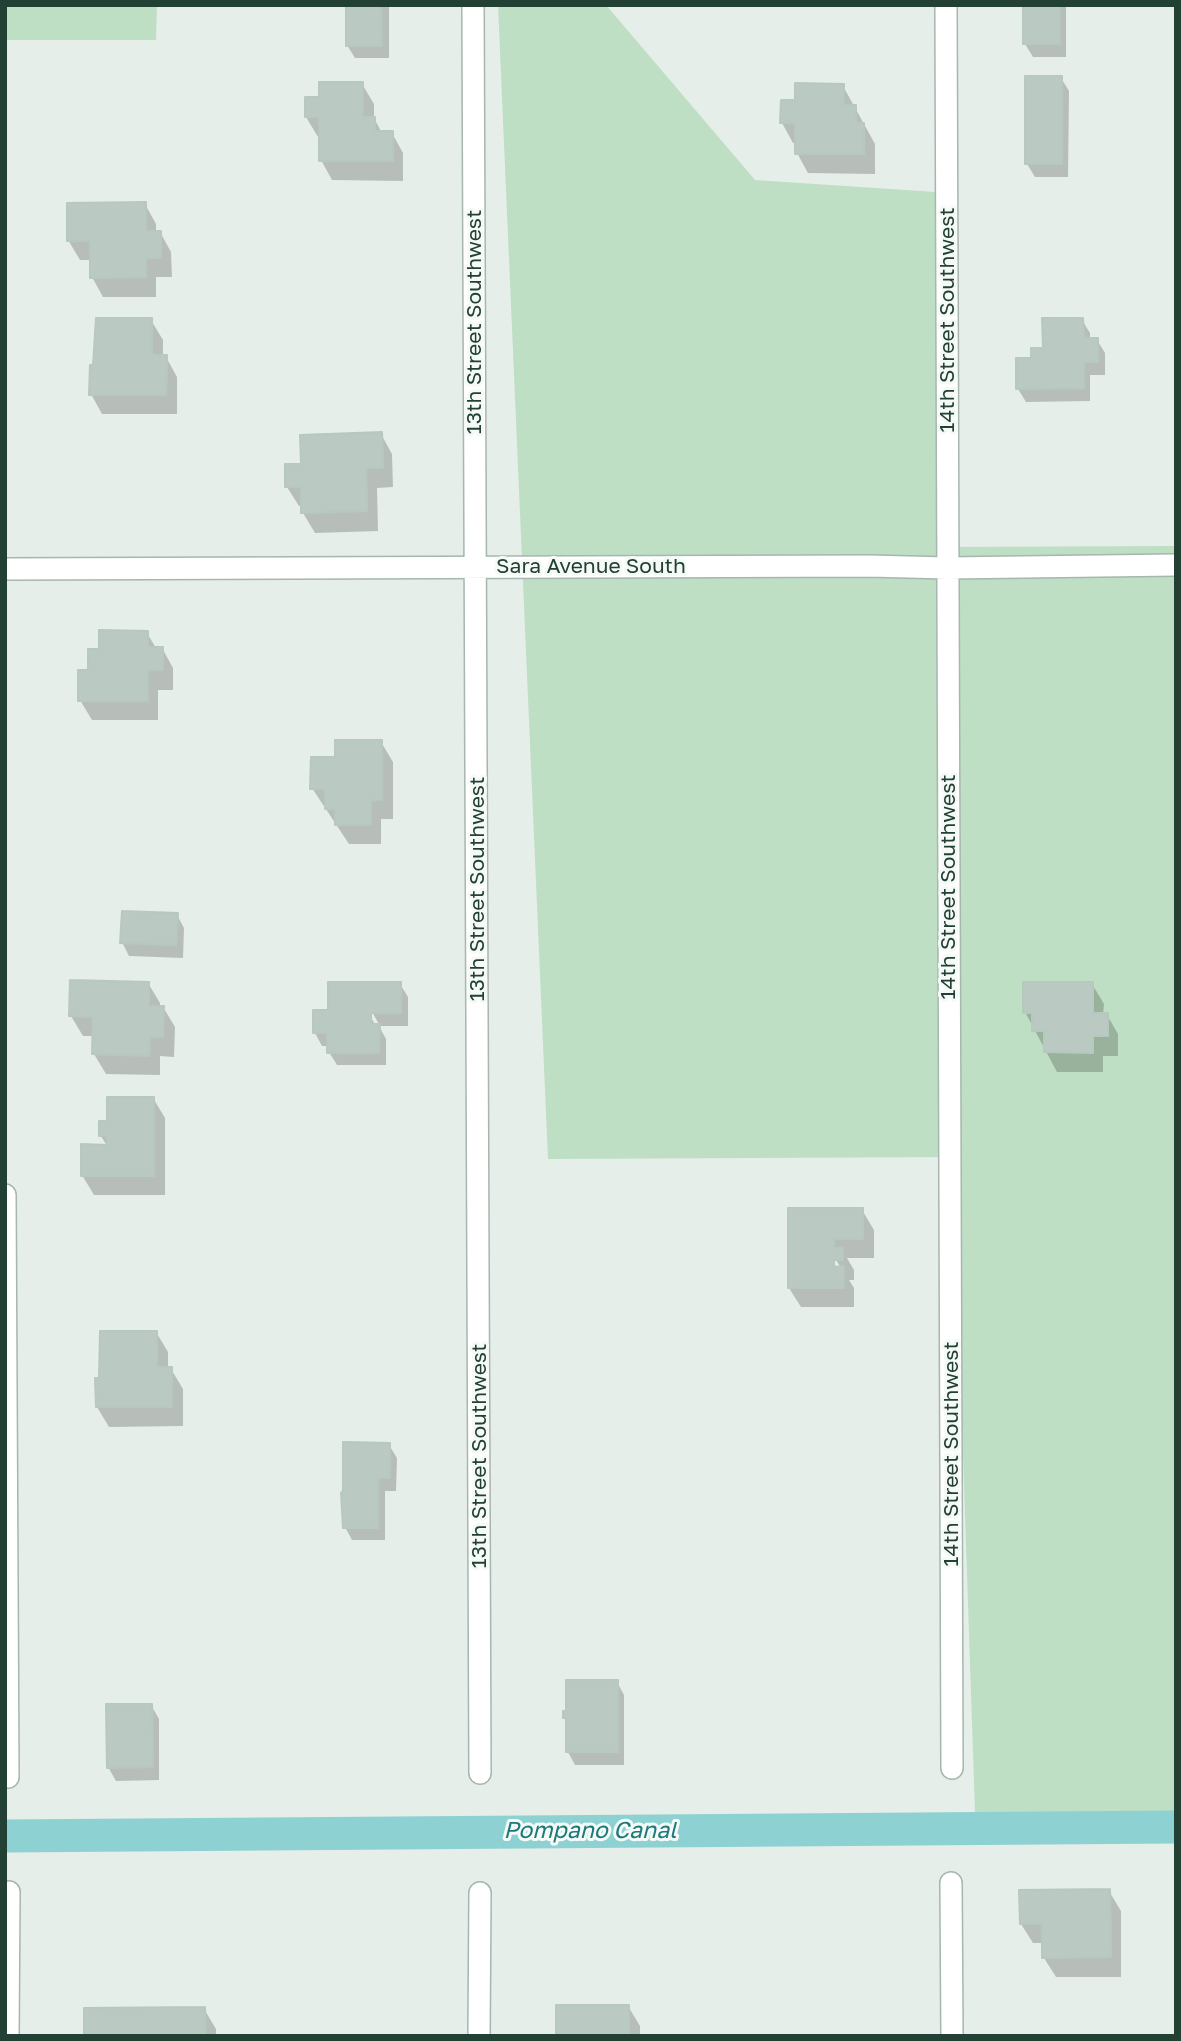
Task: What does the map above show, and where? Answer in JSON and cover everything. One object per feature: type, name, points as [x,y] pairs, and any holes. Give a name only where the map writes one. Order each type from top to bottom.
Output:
[{"type":"street","name":"13th Street Southwest","points":[[472,5],[480,1773]]},
{"type":"street","name":"14th Street Southwest","points":[[946,5],[952,1768]]},
{"type":"street","name":"Sara Avenue South","points":[[5,569],[947,568],[1176,565]]},
{"type":"street","points":[[5,1195],[8,1777]]},
{"type":"street","points":[[951,1883],[952,2036]]},
{"type":"street","points":[[8,2036],[9,1892]]},
{"type":"street","points":[[479,2036],[480,1893]]},
{"type":"green space","points":[[5,5],[157,5],[156,40],[5,40]]},
{"type":"green space","points":[[498,5],[606,5],[755,180],[936,192],[938,547],[1176,546],[1176,1841],[976,1842],[953,1157],[548,1159]]},
{"type":"building","points":[[346,5],[381,5],[382,46],[346,46]]},
{"type":"building","points":[[1060,5],[1060,44],[1023,44],[1023,6]]},
{"type":"building","points":[[1025,76],[1062,76],[1062,164],[1025,164]]},
{"type":"building","points":[[319,82],[363,82],[363,117],[375,117],[375,131],[393,131],[393,161],[319,161],[319,117],[305,117],[305,97],[319,97]]},
{"type":"building","points":[[795,83],[844,84],[844,105],[856,105],[856,123],[864,123],[864,154],[795,154],[795,123],[780,123],[781,100],[795,100]]},
{"type":"building","points":[[146,202],[146,231],[161,231],[161,258],[146,258],[146,277],[90,278],[90,241],[67,241],[67,203]]},
{"type":"building","points":[[96,318],[152,318],[152,355],[167,355],[166,395],[89,395]]},
{"type":"building","points":[[1042,318],[1083,318],[1084,338],[1098,338],[1098,362],[1084,362],[1084,388],[1016,389],[1016,358],[1031,358],[1031,348],[1043,348]]},
{"type":"building","points":[[382,432],[383,468],[366,468],[367,511],[301,513],[301,487],[285,487],[285,464],[301,464],[300,435]]},
{"type":"building","points":[[99,630],[148,631],[148,647],[163,647],[163,670],[148,670],[148,701],[78,701],[78,670],[88,670],[88,649],[99,649]]},
{"type":"building","points":[[335,740],[382,740],[382,800],[371,800],[371,825],[335,825],[335,809],[325,809],[325,789],[310,789],[311,757],[335,757]]},
{"type":"building","points":[[122,911],[178,913],[176,945],[120,943]]},
{"type":"building","points":[[70,980],[149,982],[149,1006],[164,1006],[163,1037],[150,1037],[149,1056],[92,1054],[93,1017],[69,1016]]},
{"type":"building","points":[[328,982],[401,982],[401,1013],[371,1013],[371,1024],[380,1024],[379,1053],[327,1053],[327,1033],[313,1033],[313,1010],[328,1010]]},
{"type":"building","points":[[1023,982],[1093,982],[1093,1013],[1108,1013],[1108,1036],[1093,1036],[1093,1053],[1044,1052],[1044,1031],[1032,1031],[1032,1013],[1023,1013]]},
{"type":"building","points":[[107,1097],[154,1097],[154,1176],[81,1176],[81,1144],[107,1145],[107,1136],[99,1136],[99,1121],[107,1121]]},
{"type":"building","points":[[788,1208],[863,1208],[863,1239],[834,1239],[834,1248],[843,1248],[843,1260],[834,1260],[834,1267],[844,1266],[844,1288],[788,1288]]},
{"type":"building","points":[[100,1331],[157,1331],[157,1367],[172,1367],[172,1407],[96,1407],[95,1378],[99,1378]]},
{"type":"building","points":[[343,1442],[390,1443],[390,1478],[378,1478],[378,1528],[343,1528]]},
{"type":"building","points":[[566,1680],[618,1680],[618,1752],[566,1752],[566,1718],[563,1718],[563,1711],[566,1711]]},
{"type":"building","points":[[106,1704],[152,1704],[153,1767],[107,1768]]},
{"type":"building","points":[[1110,1889],[1111,1957],[1042,1958],[1042,1924],[1020,1924],[1019,1890]]},
{"type":"building","points":[[556,2005],[629,2005],[629,2036],[556,2036]]},
{"type":"building","points":[[205,2007],[206,2036],[84,2036],[84,2008]]},
{"type":"waterway","name":"Pompano Canal","points":[[5,1836],[1176,1827]]}]
